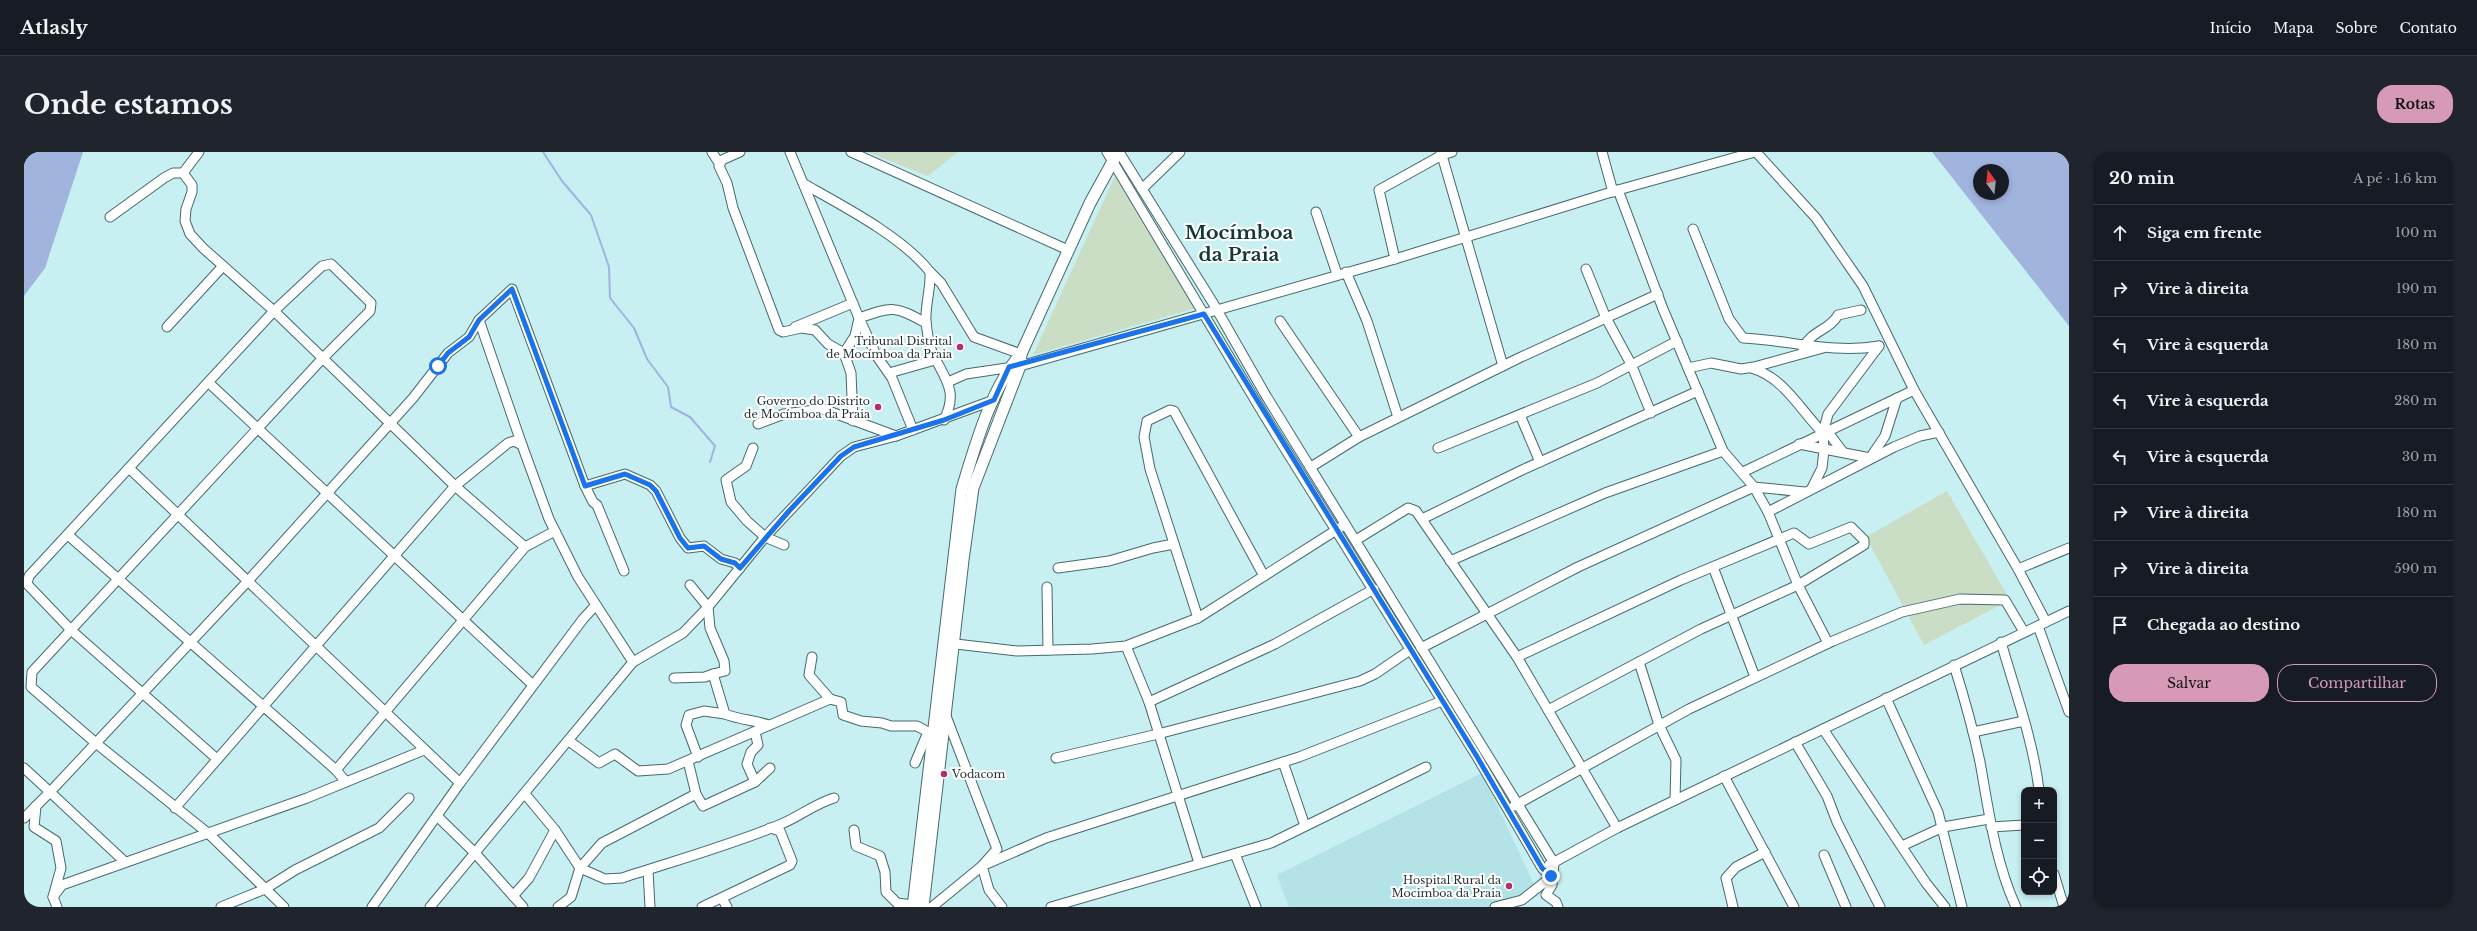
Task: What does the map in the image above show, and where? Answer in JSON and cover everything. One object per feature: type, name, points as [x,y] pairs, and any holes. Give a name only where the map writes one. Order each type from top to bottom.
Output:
[{"type":"street","points":[[183,173],[199,152]]},
{"type":"street","points":[[712,152],[719,163],[752,260],[779,330],[783,332],[801,328],[815,330],[828,344],[844,353],[851,373],[854,421]]},
{"type":"street","points":[[719,163],[740,152]]},
{"type":"street","points":[[790,152],[859,318],[876,355],[889,373],[913,430]]},
{"type":"street","points":[[851,152],[1068,250]]},
{"type":"street","points":[[1142,190],[1180,152]]},
{"type":"street","points":[[1395,259],[1379,190],[1441,154],[1452,152]]},
{"type":"street","points":[[1602,152],[1616,191],[1723,450],[1743,472],[1754,487],[1768,512],[1798,585],[1828,644]]},
{"type":"street","points":[[948,382],[966,374],[1015,366],[1204,314],[1342,273],[1395,259],[1616,191],[1756,152],[1816,218],[1863,286],[1914,390],[2018,569],[2042,624],[2069,712]]},
{"type":"street","points":[[916,906],[949,643],[962,489],[975,446],[994,400],[1021,354],[1068,250],[1114,154]]},
{"type":"street","points":[[1114,154],[1142,190],[1217,309],[1274,409],[1554,862],[1551,876],[1552,885],[1546,895],[1558,905]]},
{"type":"street","points":[[1114,154],[1204,314],[1264,415],[1374,588],[1542,868],[1551,876]]},
{"type":"street","points":[[1441,154],[1464,238],[1503,366]]},
{"type":"street","points":[[110,217],[164,178],[173,173],[183,173]]},
{"type":"street","points":[[183,173],[192,185],[192,192],[185,214],[188,230],[203,248],[274,311],[322,359],[456,486],[525,547]]},
{"type":"street","points":[[804,184],[886,234],[924,265],[941,283],[974,337],[1021,354]]},
{"type":"street","points":[[1316,212],[1342,273],[1367,321],[1398,417]]},
{"type":"street","points":[[1693,229],[1729,319],[1736,331],[1743,338],[1825,347],[1879,346],[1828,414],[1822,468],[1809,490]]},
{"type":"street","points":[[217,759],[71,630],[27,584],[29,576],[130,469],[274,311],[327,264],[331,264],[371,303],[370,311],[322,359],[258,430],[176,515],[118,579],[71,630],[32,672],[30,679],[31,687],[97,744],[209,834],[284,907]]},
{"type":"street","points":[[167,327],[224,266]]},
{"type":"street","points":[[1586,269],[1606,318],[1631,364],[1650,413]]},
{"type":"street","points":[[930,272],[926,322],[935,360],[948,382],[951,393],[950,409],[944,420]]},
{"type":"street","points":[[24,818],[97,744],[190,641],[247,582],[389,422],[413,398],[448,353],[469,337],[479,320],[512,289],[585,486],[593,502],[597,505],[624,571]]},
{"type":"street","points":[[1310,467],[1359,437],[1398,417],[1658,294]]},
{"type":"street","points":[[783,332],[853,303]]},
{"type":"street","points":[[859,318],[885,309],[893,308],[926,322]]},
{"type":"street","points":[[1800,354],[1805,344],[1814,333],[1835,322],[1838,315],[1861,310]]},
{"type":"street","points":[[844,353],[855,336],[859,318]]},
{"type":"street","points":[[479,320],[522,445],[555,531],[595,606],[616,634],[633,662]]},
{"type":"street","points":[[1280,321],[1359,437]]},
{"type":"street","points":[[1438,448],[1597,383],[1677,341]]},
{"type":"street","points":[[1750,368],[1825,347]]},
{"type":"street","points":[[889,373],[935,360]]},
{"type":"street","points":[[1688,368],[1711,363],[1732,368],[1750,368],[1762,371],[1792,394],[1808,418],[1825,432],[1843,452]]},
{"type":"street","points":[[916,906],[946,716],[949,643],[973,488],[1015,366]]},
{"type":"street","points":[[209,383],[533,685]]},
{"type":"street","points":[[1743,472],[1914,390]]},
{"type":"street","points":[[1422,519],[1540,462],[1698,391]]},
{"type":"street","points":[[1870,458],[1885,436],[1897,398]]},
{"type":"street","points":[[430,907],[633,662],[683,633],[708,607],[765,538],[841,456],[854,447],[896,436],[944,420],[994,400]]},
{"type":"street","points":[[758,424],[784,414],[816,408],[823,409],[896,436]]},
{"type":"street","points":[[1264,415],[1274,409]]},
{"type":"street","points":[[1198,618],[1150,469],[1144,437],[1147,421],[1170,410],[1176,415],[1264,576]]},
{"type":"street","points":[[1520,415],[1540,462]]},
{"type":"street","points":[[1768,512],[1870,458],[1909,441],[1939,432]]},
{"type":"street","points":[[175,808],[314,646],[456,486],[508,443],[514,441],[522,445]]},
{"type":"street","points":[[1799,444],[1824,447],[1870,458]]},
{"type":"street","points":[[754,448],[746,466],[726,480],[731,502],[765,538],[784,545]]},
{"type":"street","points":[[1450,560],[1605,493],[1723,450]]},
{"type":"street","points":[[130,469],[176,515],[460,783]]},
{"type":"street","points":[[585,486],[625,474],[650,485],[656,491],[680,538],[688,548],[704,546],[721,559],[735,563],[740,568]]},
{"type":"street","points":[[1421,648],[1578,567],[1754,487],[1809,490]]},
{"type":"street","points":[[1356,540],[1408,508],[1413,509],[1422,519],[1516,657],[1617,828]]},
{"type":"street","points":[[949,643],[1017,651],[1126,646],[1198,618],[1346,524]]},
{"type":"street","points":[[1516,657],[1713,567],[1797,533],[1809,544],[1851,526],[1864,540],[1864,546],[1798,585],[1730,615],[1548,710]]},
{"type":"street","points":[[336,770],[384,710],[465,620],[525,547],[555,531]]},
{"type":"street","points":[[68,535],[190,641],[262,707],[336,770],[346,782]]},
{"type":"street","points":[[1058,568],[1109,561],[1153,548],[1174,544]]},
{"type":"street","points":[[2018,569],[2069,548]]},
{"type":"street","points":[[1713,567],[1730,615],[1755,677]]},
{"type":"street","points":[[674,678],[705,677],[725,671],[724,661],[710,628],[708,607],[690,585]]},
{"type":"street","points":[[1047,587],[1048,650]]},
{"type":"street","points":[[1149,702],[1275,644],[1374,588]]},
{"type":"street","points":[[1508,810],[1659,726],[1755,677],[1902,612],[1960,599],[2005,600],[2024,632]]},
{"type":"street","points":[[372,907],[460,783],[533,685],[595,606]]},
{"type":"street","points":[[1542,868],[1617,828],[2001,642],[2069,611]]},
{"type":"street","points":[[2001,642],[2037,771],[2039,787]]},
{"type":"street","points":[[1126,646],[1149,702],[1199,863]]},
{"type":"street","points":[[1056,758],[1158,734],[1360,680],[1375,674],[1410,650]]},
{"type":"street","points":[[812,657],[809,675],[830,699],[841,702],[843,715],[861,722],[882,723],[891,726],[917,726],[928,732],[915,763]]},
{"type":"street","points":[[1639,662],[1659,726],[1676,760],[1675,800]]},
{"type":"street","points":[[1954,665],[1973,732],[1990,823],[2004,880],[2016,907]]},
{"type":"street","points":[[713,674],[725,714]]},
{"type":"street","points":[[1886,698],[1928,785],[1943,827],[1962,907]]},
{"type":"street","points":[[568,741],[599,763],[615,754],[638,771],[668,769],[769,725],[808,710],[830,699]]},
{"type":"street","points":[[982,866],[1046,838],[1177,794],[1283,762],[1442,701]]},
{"type":"street","points":[[698,757],[686,725],[689,715],[704,711],[725,714],[740,720],[754,720],[769,725]]},
{"type":"street","points":[[932,907],[982,866],[997,849],[946,716]]},
{"type":"street","points":[[1973,732],[2024,721]]},
{"type":"street","points":[[1823,729],[1945,907]]},
{"type":"street","points":[[755,732],[758,745],[751,752],[747,764],[755,782]]},
{"type":"street","points":[[1795,742],[1827,796],[1837,822],[1880,907]]},
{"type":"street","points":[[53,897],[62,885],[209,834],[346,782],[424,750]]},
{"type":"street","points":[[688,761],[696,794],[703,806],[755,782],[770,768]]},
{"type":"street","points":[[1283,762],[1305,826]]},
{"type":"street","points":[[1051,907],[1271,843],[1426,767]]},
{"type":"street","points":[[24,768],[125,862]]},
{"type":"street","points":[[1724,776],[1766,852],[1794,907]]},
{"type":"street","points":[[525,794],[555,830],[580,868],[605,879],[622,878],[648,870],[770,828],[801,814],[820,802],[834,798]]},
{"type":"street","points":[[558,907],[571,897],[580,868],[602,843],[696,794]]},
{"type":"street","points":[[221,907],[265,888],[295,870],[379,828],[409,798]]},
{"type":"street","points":[[36,806],[34,827],[56,841],[61,868],[53,897],[57,907]]},
{"type":"street","points":[[437,816],[475,853],[523,907]]},
{"type":"street","points":[[1902,846],[1943,827],[1990,823],[2021,825]]},
{"type":"street","points":[[702,907],[790,865],[792,861],[780,831],[770,828]]},
{"type":"street","points":[[513,896],[529,878],[555,830]]},
{"type":"street","points":[[854,830],[856,846],[880,856],[885,872],[886,892],[897,903],[916,906]]},
{"type":"street","points":[[1733,907],[1726,878],[1736,867],[1766,852]]},
{"type":"street","points":[[1236,854],[1256,907]]},
{"type":"street","points":[[1824,855],[1846,907]]},
{"type":"street","points":[[982,866],[989,890],[1002,907]]},
{"type":"street","points":[[648,870],[650,907]]},
{"type":"street","points":[[1495,907],[1522,900],[1551,876]]},
{"type":"street","points":[[2057,884],[2064,907]]},
{"type":"street","points":[[722,898],[726,907]]},
{"type":"shaded area","points":[[24,152],[83,152],[45,268],[24,296]]},
{"type":"shaded area","points":[[1932,152],[2069,152],[2069,326]]},
{"type":"shaded area","points":[[1482,773],[1539,895],[1516,907],[1289,907],[1277,875]]},
{"type":"green space","points":[[867,152],[958,152],[928,176]]},
{"type":"green space","points":[[1115,176],[1196,308],[1033,355]]},
{"type":"green space","points":[[1947,491],[2010,600],[1924,645],[1866,537]]},
{"type":"waterway","points":[[543,152],[562,181],[591,215],[609,267],[610,298],[634,328],[647,359],[668,387],[671,407],[690,417],[715,446],[710,462]]},
{"type":"place","name":"Tribunal Distrital de Mocímboa da Praia","points":[[960,347]]},
{"type":"place","name":"Governo do Distrito de Mocímboa da Praia","points":[[878,407]]},
{"type":"place","name":"Vodacom","points":[[944,774]]},
{"type":"place","name":"Hospital Rural da Mocimboa da Praia","points":[[1509,886]]},
{"type":"district","name":"Mocímboa da Praia","points":[[1239,243]]},
{"type":"route","points":[[438,366],[448,353],[462,344],[469,337],[479,320],[512,289],[585,486],[625,474],[650,485],[656,491],[680,538],[688,548],[704,546],[721,559],[735,563],[740,568],[789,511],[841,456],[854,447],[871,441],[896,436],[944,420],[994,400],[1009,367],[1020,366],[1204,314],[1264,415],[1374,588],[1410,650],[1476,755],[1542,868],[1551,876]]}]
